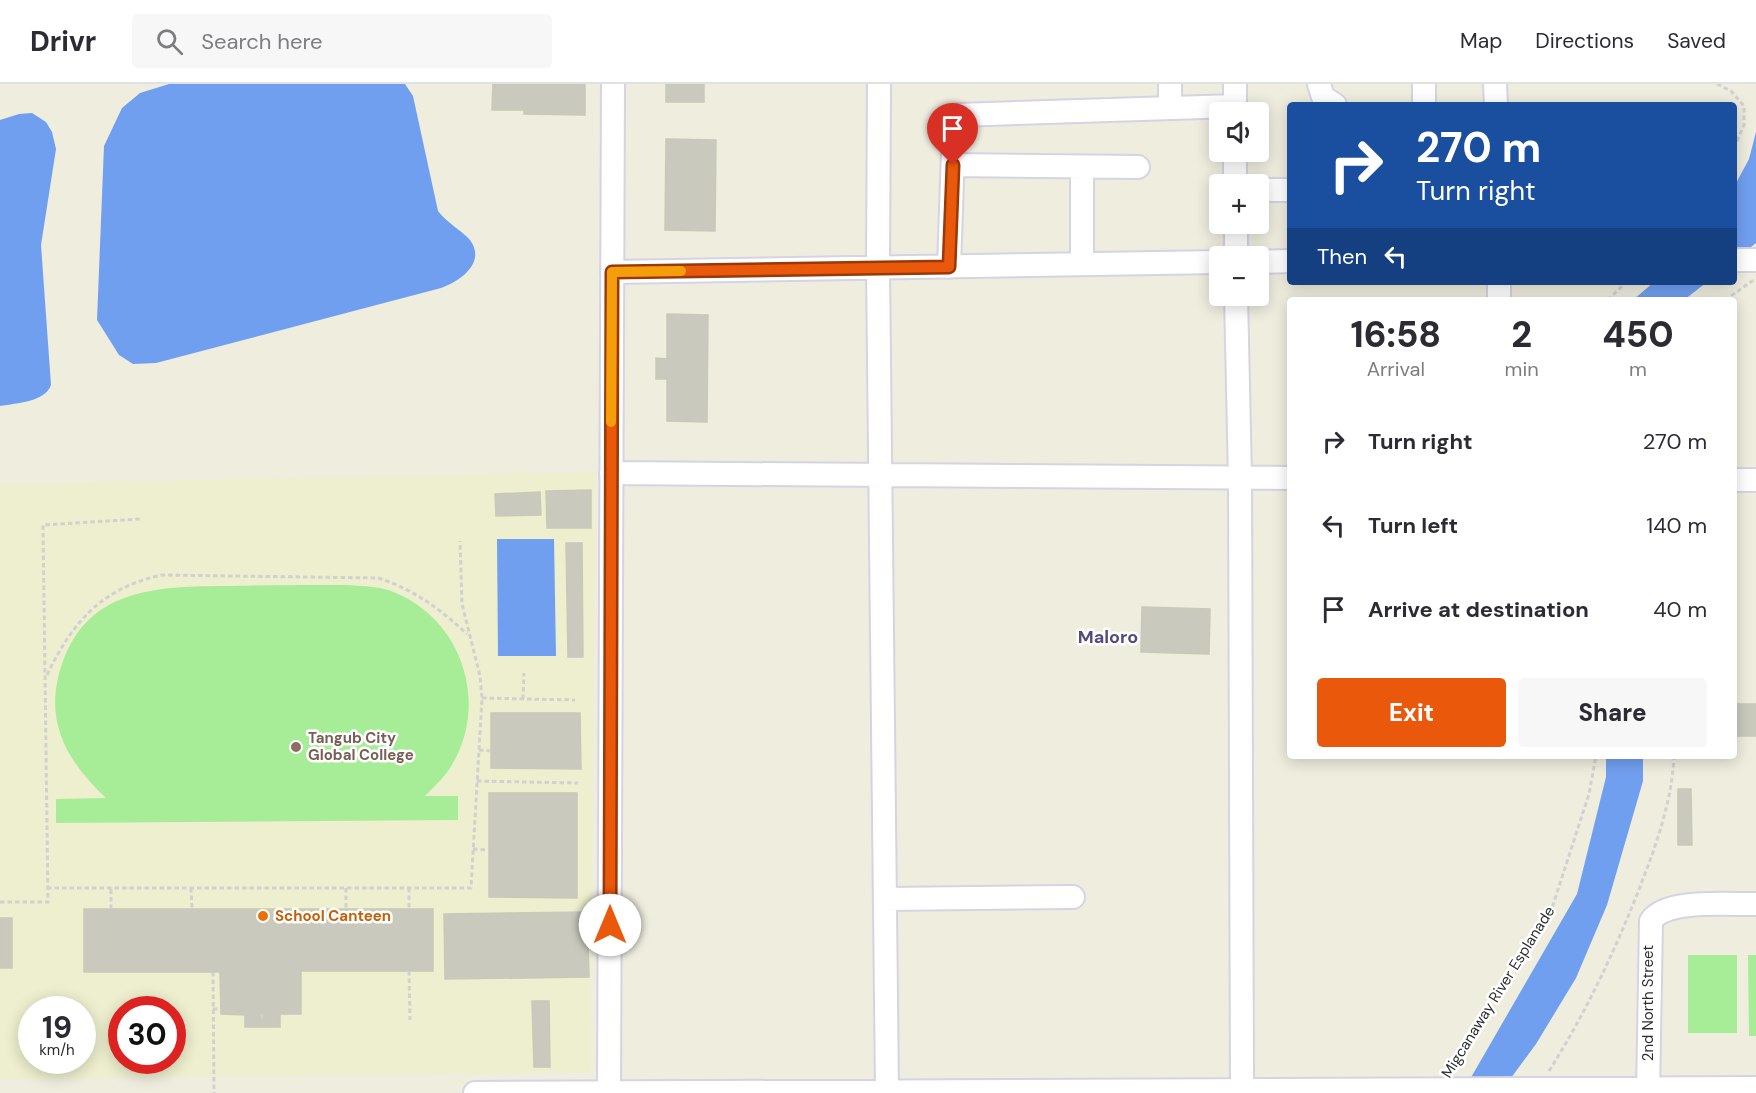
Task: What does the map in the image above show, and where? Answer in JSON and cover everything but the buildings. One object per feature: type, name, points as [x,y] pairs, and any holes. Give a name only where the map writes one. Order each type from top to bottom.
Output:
[{"type":"street","points":[[609,1091],[613,84]]},
{"type":"street","points":[[879,84],[878,268],[887,1090]]},
{"type":"street","points":[[1170,84],[1170,108]]},
{"type":"street","points":[[1319,84],[1323,98],[1330,102]]},
{"type":"street","points":[[1424,84],[1424,102]]},
{"type":"street","points":[[1495,84],[1496,102]]},
{"type":"street","points":[[949,267],[954,123],[958,115],[1170,108],[1235,101]]},
{"type":"street","points":[[953,165],[1138,167]]},
{"type":"street","points":[[1082,167],[1082,264]]},
{"type":"street","points":[[1269,190],[1287,190]]},
{"type":"street","points":[[1269,262],[1287,261]]},
{"type":"street","points":[[612,272],[1209,262]]},
{"type":"street","points":[[1236,306],[1240,478],[1242,1089]]},
{"type":"street","points":[[611,472],[1287,478]]},
{"type":"street","points":[[1737,480],[1756,480]]},
{"type":"street","points":[[885,899],[1073,897]]},
{"type":"street","name":"2nd North Street","points":[[1648,1090],[1649,934],[1651,921],[1655,914],[1678,906],[1756,904]]},
{"type":"street","points":[[475,1093],[1756,1088]]},
{"type":"path","points":[[1717,84],[1731,91],[1744,106],[1744,125],[1737,141]]},
{"type":"path","points":[[1729,297],[1756,278]]},
{"type":"path","points":[[1611,297],[1623,285]]},
{"type":"path","points":[[0,902],[48,902],[43,525],[140,519]]},
{"type":"path","points":[[47,888],[471,888],[482,698],[480,676],[468,636],[459,577],[460,541]]},
{"type":"path","points":[[46,676],[61,646],[91,609],[112,593],[137,580],[162,575],[378,578],[402,585],[421,597],[468,636]]},
{"type":"path","points":[[523,699],[524,673]]},
{"type":"path","points":[[482,698],[575,700]]},
{"type":"path","points":[[479,750],[491,751]]},
{"type":"path","name":"Migcanaway River Esplanade","points":[[1448,1090],[1553,905],[1589,794],[1595,759]]},
{"type":"path","points":[[1538,1089],[1574,1032],[1614,953],[1646,873],[1667,808],[1674,759]]},
{"type":"path","points":[[477,781],[578,783]]},
{"type":"path","points":[[473,849],[489,850]]},
{"type":"path","points":[[111,888],[111,909]]},
{"type":"path","points":[[191,888],[192,909]]},
{"type":"path","points":[[346,888],[346,909]]},
{"type":"path","points":[[409,888],[409,909]]},
{"type":"path","points":[[410,971],[410,1020]]},
{"type":"path","points":[[213,972],[214,1093]]},
{"type":"path","points":[[213,1010],[220,1009]]},
{"type":"path","points":[[262,1014],[262,1021]]},
{"type":"shaded area","name":"Tangub City Global College","points":[[595,472],[590,1072],[0,1079],[0,484]]},
{"type":"green space","points":[[346,585],[385,589],[415,603],[434,619],[450,639],[461,662],[467,686],[468,711],[464,737],[448,771],[425,796],[458,796],[458,820],[56,823],[56,799],[106,798],[83,774],[66,747],[56,717],[55,700],[57,683],[67,652],[82,628],[100,611],[122,599],[174,588]]},
{"type":"green space","points":[[1688,955],[1737,955],[1737,1033],[1688,1033]]},
{"type":"green space","points":[[1748,955],[1756,955],[1756,1036],[1749,1036]]},
{"type":"water","points":[[169,84],[405,84],[413,96],[438,211],[470,240],[475,256],[473,264],[463,276],[441,288],[156,363],[133,364],[119,355],[97,320],[104,146],[122,108],[140,93]]},
{"type":"water","points":[[32,113],[46,122],[52,132],[56,149],[41,245],[51,385],[48,391],[37,398],[0,406],[0,120],[19,114]]},
{"type":"water","points":[[1756,132],[1756,243],[1737,259],[1737,181],[1749,159]]},
{"type":"water","points":[[1650,285],[1703,285],[1688,297],[1636,297]]},
{"type":"water","points":[[497,539],[554,539],[556,656],[498,656]]},
{"type":"water","points":[[1606,759],[1643,759],[1643,781],[1607,905],[1576,978],[1536,1044],[1500,1093],[1462,1093],[1577,894],[1606,777]]},
{"type":"slow traffic","points":[[611,422],[612,272],[681,271]]},
{"type":"place","name":"Tangub City Global College","points":[[296,747]]},
{"type":"place","name":"School Canteen","points":[[263,916]]},
{"type":"district","name":"Maloro","points":[[1108,637]]},
{"type":"route","points":[[610,925],[612,272],[949,267],[953,165]]}]
